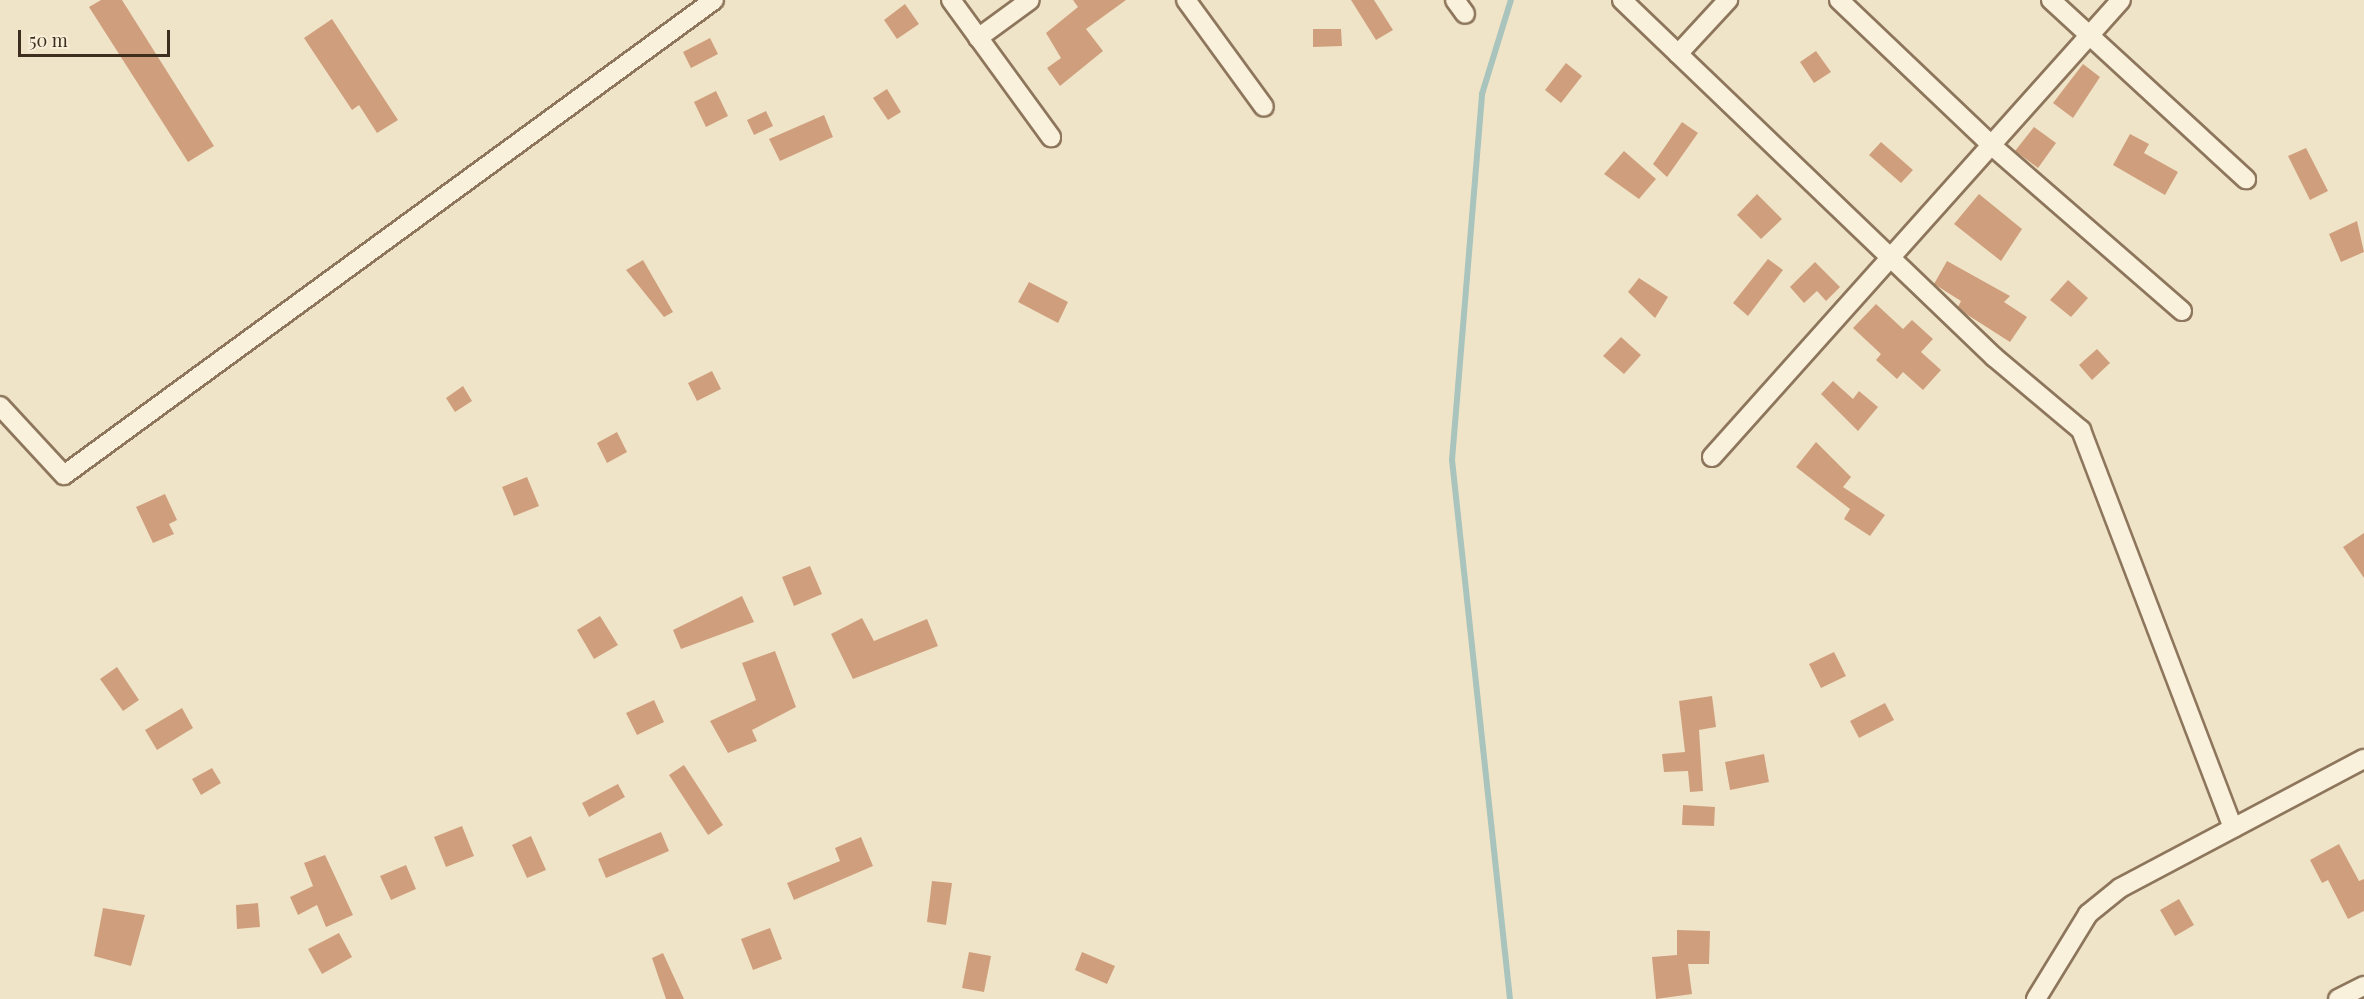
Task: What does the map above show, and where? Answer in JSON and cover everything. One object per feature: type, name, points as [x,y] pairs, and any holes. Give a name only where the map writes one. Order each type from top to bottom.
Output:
[{"type":"street","points":[[0,406],[64,475],[714,0]]},
{"type":"street","points":[[951,0],[1051,137]]},
{"type":"street","points":[[978,38],[1030,0]]},
{"type":"street","points":[[1186,0],[1264,107]]},
{"type":"street","points":[[1622,0],[1994,357],[2081,430],[2233,828]]},
{"type":"street","points":[[1678,54],[1728,0]]},
{"type":"street","points":[[1839,0],[1991,145],[2182,311]]},
{"type":"street","points":[[2051,0],[2246,179]]},
{"type":"street","points":[[1712,457],[2121,0]]},
{"type":"street","points":[[2036,999],[2088,914],[2120,888],[2364,759]]},
{"type":"street","points":[[2338,999],[2364,986]]},
{"type":"building","points":[[101,0],[122,0],[214,146],[188,162],[89,7]]},
{"type":"building","points":[[1073,0],[1126,0],[1086,29],[1103,51],[1060,86],[1047,68],[1061,58],[1046,33],[1078,7]]},
{"type":"building","points":[[1351,0],[1374,0],[1393,30],[1376,40]]},
{"type":"building","points":[[905,4],[919,24],[897,39],[884,20]]},
{"type":"building","points":[[332,19],[398,120],[377,133],[359,105],[352,110],[304,38]]},
{"type":"building","points":[[1313,29],[1341,29],[1342,46],[1313,47]]},
{"type":"building","points":[[710,38],[718,54],[691,68],[683,52]]},
{"type":"building","points":[[1816,51],[1831,72],[1814,83],[1800,62]]},
{"type":"building","points":[[1566,63],[1582,76],[1561,103],[1545,90]]},
{"type":"building","points":[[2083,64],[2100,77],[2073,118],[2053,103]]},
{"type":"building","points":[[887,89],[901,112],[888,120],[873,98]]},
{"type":"building","points":[[716,91],[728,116],[706,127],[694,102]]},
{"type":"building","points":[[766,111],[773,126],[754,135],[747,120]]},
{"type":"building","points":[[824,115],[833,137],[780,161],[769,139]]},
{"type":"building","points":[[1682,122],[1698,133],[1667,177],[1653,164]]},
{"type":"building","points":[[2034,127],[2056,143],[2038,168],[2015,151]]},
{"type":"building","points":[[2130,134],[2149,144],[2144,153],[2178,172],[2165,195],[2113,165]]},
{"type":"building","points":[[1881,142],[1913,170],[1901,183],[1869,155]]},
{"type":"building","points":[[2306,148],[2328,191],[2310,200],[2288,156]]},
{"type":"building","points":[[1624,151],[1656,179],[1639,199],[1604,174]]},
{"type":"building","points":[[1757,194],[1782,219],[1761,239],[1737,215]]},
{"type":"building","points":[[1979,194],[2022,229],[2001,261],[1954,224]]},
{"type":"building","points":[[2357,221],[2364,252],[2341,262],[2329,234]]},
{"type":"building","points":[[1768,259],[1783,270],[1748,316],[1733,303]]},
{"type":"building","points":[[643,260],[673,312],[664,317],[626,270]]},
{"type":"building","points":[[1947,261],[2010,296],[2004,302],[2027,317],[2010,342],[1963,312],[1958,307],[1961,301],[1934,284]]},
{"type":"building","points":[[1815,262],[1840,287],[1826,301],[1817,291],[1804,303],[1790,287]]},
{"type":"building","points":[[1639,278],[1668,297],[1655,318],[1628,292]]},
{"type":"building","points":[[2068,280],[2088,298],[2071,317],[2050,300]]},
{"type":"building","points":[[1029,282],[1068,302],[1058,323],[1018,302]]},
{"type":"building","points":[[1876,304],[1903,329],[1912,320],[1933,339],[1921,352],[1941,370],[1923,390],[1903,372],[1897,379],[1876,360],[1881,354],[1853,328]]},
{"type":"building","points":[[1621,337],[1641,355],[1624,374],[1603,356]]},
{"type":"building","points":[[2097,349],[2110,363],[2092,380],[2079,365]]},
{"type":"building","points":[[712,371],[721,389],[697,401],[688,383]]},
{"type":"building","points":[[1833,381],[1853,399],[1859,391],[1878,407],[1858,431],[1821,394]]},
{"type":"building","points":[[463,386],[472,401],[455,412],[446,398]]},
{"type":"building","points":[[617,432],[627,452],[607,463],[597,443]]},
{"type":"building","points":[[1816,442],[1851,477],[1843,487],[1885,515],[1870,536],[1844,519],[1850,509],[1796,467]]},
{"type":"building","points":[[527,477],[539,506],[514,516],[502,487]]},
{"type":"building","points":[[165,494],[177,520],[169,524],[174,534],[153,543],[136,507]]},
{"type":"building","points":[[2364,533],[2364,578],[2343,547]]},
{"type":"building","points":[[810,566],[822,594],[794,606],[782,577]]},
{"type":"building","points":[[742,596],[754,622],[681,649],[673,630]]},
{"type":"building","points":[[600,616],[618,645],[594,659],[577,630]]},
{"type":"building","points":[[862,618],[874,641],[927,619],[938,646],[853,679],[831,634]]},
{"type":"building","points":[[775,651],[796,707],[752,730],[757,741],[728,753],[710,721],[756,700],[742,663]]},
{"type":"building","points":[[1834,652],[1846,676],[1821,688],[1809,664]]},
{"type":"building","points":[[117,667],[139,700],[123,711],[100,679]]},
{"type":"building","points":[[1712,696],[1716,727],[1699,730],[1703,791],[1690,792],[1688,771],[1664,772],[1662,754],[1685,752],[1679,701]]},
{"type":"building","points":[[654,700],[664,722],[637,735],[626,713]]},
{"type":"building","points":[[1885,703],[1894,720],[1859,738],[1850,721]]},
{"type":"building","points":[[182,708],[193,728],[157,750],[145,730]]},
{"type":"building","points":[[1764,754],[1769,782],[1730,790],[1725,762]]},
{"type":"building","points":[[684,765],[723,825],[708,835],[669,775]]},
{"type":"building","points":[[212,768],[221,783],[201,795],[192,779]]},
{"type":"building","points":[[618,784],[625,797],[589,817],[582,803]]},
{"type":"building","points":[[1683,805],[1715,807],[1714,826],[1682,825]]},
{"type":"building","points":[[462,826],[474,856],[446,867],[434,837]]},
{"type":"building","points":[[661,832],[669,851],[606,878],[598,859]]},
{"type":"building","points":[[531,836],[546,870],[527,878],[512,845]]},
{"type":"building","points":[[861,837],[873,866],[794,900],[787,883],[840,861],[835,848]]},
{"type":"building","points":[[2339,844],[2359,881],[2364,879],[2364,911],[2348,919],[2328,880],[2322,883],[2310,860]]},
{"type":"building","points":[[325,855],[353,915],[326,927],[317,905],[298,915],[290,897],[313,886],[304,863]]},
{"type":"building","points":[[406,865],[416,889],[391,900],[380,876]]},
{"type":"building","points":[[932,881],[952,883],[946,925],[927,922]]},
{"type":"building","points":[[2179,899],[2194,925],[2175,936],[2160,910]]},
{"type":"building","points":[[258,903],[260,927],[237,929],[236,905]]},
{"type":"building","points":[[103,908],[145,915],[131,966],[94,956]]},
{"type":"building","points":[[770,928],[782,959],[753,970],[741,939]]},
{"type":"building","points":[[1677,930],[1710,931],[1709,964],[1688,964],[1692,994],[1656,999],[1652,957],[1677,955]]},
{"type":"building","points":[[339,933],[352,957],[322,974],[308,949]]},
{"type":"building","points":[[969,952],[991,956],[984,992],[962,988]]},
{"type":"building","points":[[1082,952],[1115,966],[1107,984],[1075,970]]},
{"type":"building","points":[[663,953],[684,999],[666,999],[652,958]]},
{"type":"waterway","points":[[1510,999],[1452,460],[1482,94],[1511,0]]}]
